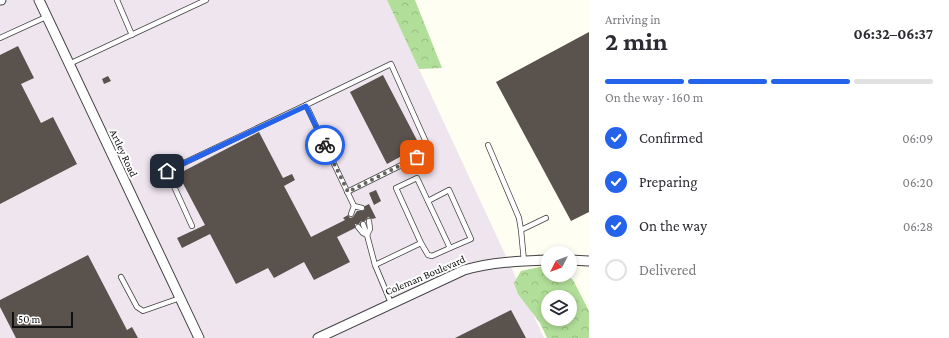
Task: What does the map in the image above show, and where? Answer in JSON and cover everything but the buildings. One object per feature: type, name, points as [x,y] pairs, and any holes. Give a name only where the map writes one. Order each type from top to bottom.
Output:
[{"type":"street","name":"Artley Road","points":[[38,0],[199,338]]},
{"type":"street","name":"Coleman Boulevard","points":[[318,338],[464,270],[477,266],[510,261],[541,260]]},
{"type":"street","points":[[577,260],[589,261]]},
{"type":"lane","points":[[117,0],[132,34]]},
{"type":"lane","points":[[69,64],[206,0]]},
{"type":"lane","points":[[0,38],[46,17]]},
{"type":"lane","points":[[192,226],[167,171],[306,106],[391,64],[430,151],[348,192]]},
{"type":"lane","points":[[306,106],[356,208]]},
{"type":"lane","points":[[488,145],[519,218],[524,261]]},
{"type":"lane","points":[[428,201],[449,190],[471,238],[450,248],[432,256],[428,255],[421,244],[396,188],[417,178],[450,248]]},
{"type":"lane","points":[[356,208],[362,208]]},
{"type":"lane","points":[[351,214],[356,208]]},
{"type":"lane","points":[[521,230],[546,218]]},
{"type":"lane","points":[[367,235],[370,229],[369,221]]},
{"type":"lane","points":[[360,225],[363,233],[367,235],[375,265],[391,303]]},
{"type":"lane","points":[[375,265],[421,244]]},
{"type":"lane","points":[[121,277],[137,306],[143,311],[180,298]]},
{"type":"shaded area","points":[[0,0],[387,0],[544,338],[0,338]]},
{"type":"green space","points":[[387,0],[415,0],[442,68],[419,69]]},
{"type":"green space","points":[[541,267],[541,282],[574,282],[589,311],[589,338],[547,338],[541,326],[577,326],[577,290],[541,290],[541,325],[518,294],[514,283],[521,271]]},
{"type":"way so far","points":[[325,145],[348,192],[417,157]]},
{"type":"route","points":[[167,171],[306,106],[325,145]]}]
